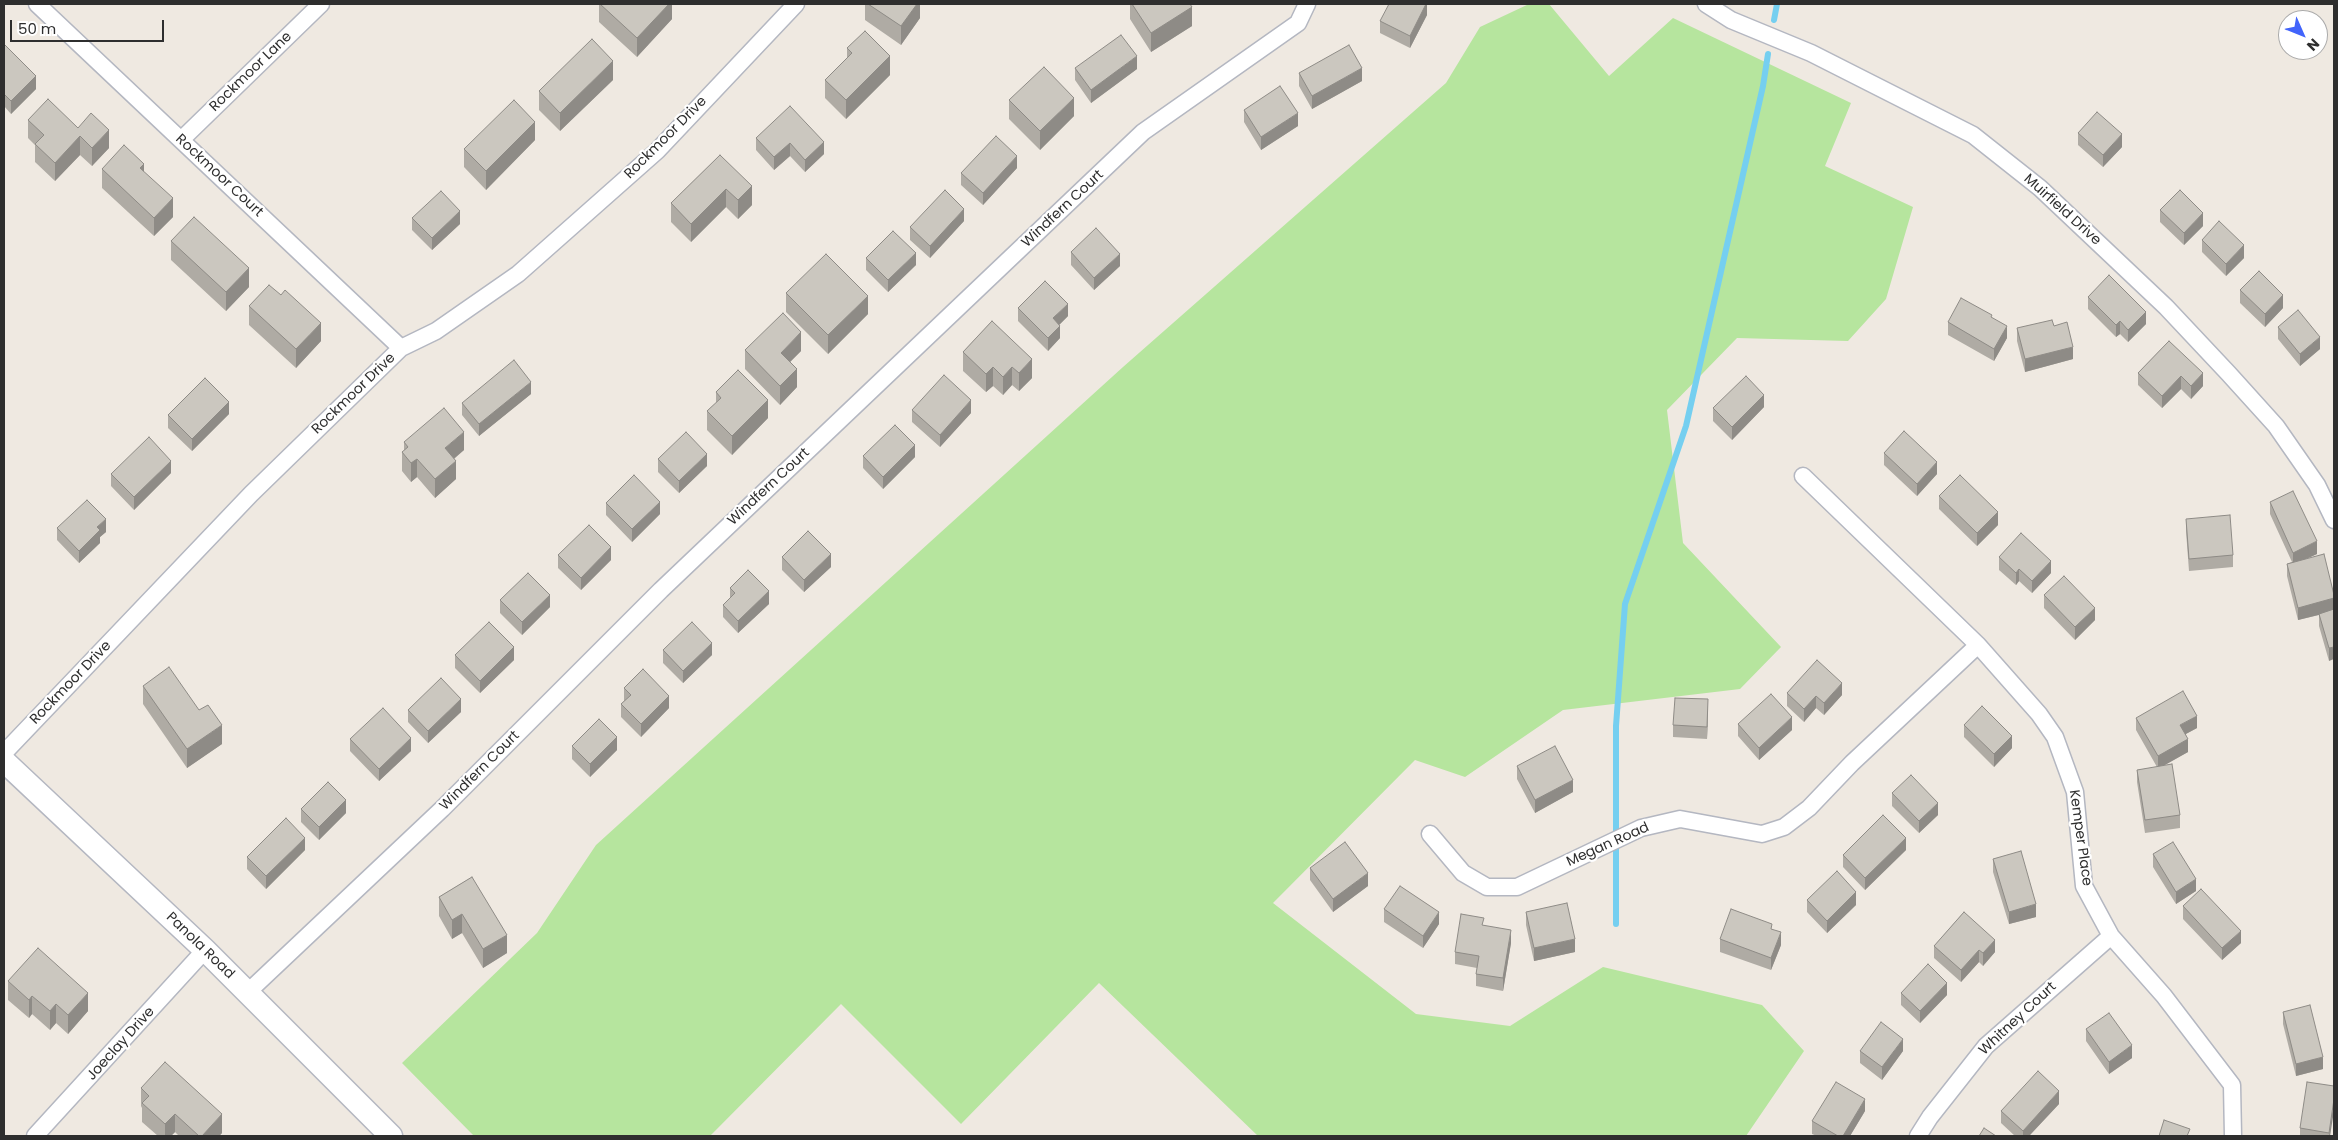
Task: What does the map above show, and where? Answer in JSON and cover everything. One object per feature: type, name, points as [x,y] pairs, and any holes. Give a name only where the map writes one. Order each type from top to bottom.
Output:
[{"type":"main road","name":"Panola Road","points":[[4,761],[205,950],[390,1136]]},
{"type":"street","name":"Rockmoor Court","points":[[37,4],[401,348]]},
{"type":"street","name":"Rockmoor Lane","points":[[181,140],[321,4]]},
{"type":"street","name":"Rockmoor Drive","points":[[4,753],[251,494],[401,348],[436,331],[518,274],[657,152],[796,4]]},
{"type":"street","name":"Windfern Court","points":[[248,992],[442,809],[668,583],[1143,132],[1298,23],[1307,4]]},
{"type":"street","name":"Muirfield Drive","points":[[1706,4],[1731,20],[1811,53],[1973,135],[2040,188],[2166,307],[2276,426],[2316,485],[2334,520]]},
{"type":"street","name":"Kemper Place","points":[[1803,476],[1978,645],[2039,714],[2055,737],[2076,792],[2084,886],[2111,936],[2164,996],[2232,1085],[2233,1136]]},
{"type":"street","name":"Megan Road","points":[[1430,834],[1463,873],[1487,887],[1517,887],[1641,828],[1680,819],[1762,834],[1784,827],[1809,808],[1852,763],[1978,645]]},
{"type":"street","name":"Whitney Court","points":[[1918,1136],[1930,1117],[1986,1046],[2111,936]]},
{"type":"street","name":"Joeclay Drive","points":[[35,1136],[205,950]]},
{"type":"green space","points":[[1529,4],[1549,4],[1609,76],[1673,18],[1851,103],[1825,166],[1913,207],[1886,299],[1848,341],[1737,338],[1667,410],[1683,543],[1781,647],[1740,689],[1563,710],[1465,777],[1415,760],[1273,903],[1416,1014],[1510,1026],[1603,967],[1762,1005],[1804,1051],[1746,1136],[1258,1136],[1099,983],[961,1124],[841,1004],[710,1136],[474,1136],[402,1063],[537,933],[596,845],[1123,367],[1446,83],[1480,27]]},
{"type":"building","points":[[600,4],[669,4],[637,38]]},
{"type":"building","points":[[868,4],[917,4],[901,26]]},
{"type":"building","points":[[1132,4],[1190,4],[1192,7],[1151,33]]},
{"type":"building","points":[[1389,4],[1426,4],[1410,36],[1380,21]]},
{"type":"building","points":[[865,31],[890,56],[846,100],[825,80],[852,53],[847,48]]},
{"type":"building","points":[[1121,35],[1137,56],[1091,90],[1075,68]]},
{"type":"building","points":[[592,39],[613,61],[560,113],[539,91]]},
{"type":"building","points":[[4,44],[36,76],[11,101],[4,94]]},
{"type":"building","points":[[1349,45],[1362,68],[1312,96],[1299,73]]},
{"type":"building","points":[[1044,67],[1074,98],[1040,131],[1009,100]]},
{"type":"building","points":[[1280,86],[1298,113],[1261,137],[1244,110]]},
{"type":"building","points":[[48,99],[78,128],[91,113],[109,130],[92,148],[80,136],[55,163],[35,144],[44,135],[28,120]]},
{"type":"building","points":[[514,100],[535,122],[486,171],[464,149]]},
{"type":"building","points":[[790,106],[824,142],[805,160],[790,143],[774,157],[756,138]]},
{"type":"building","points":[[2097,112],[2122,134],[2103,155],[2078,133]]},
{"type":"building","points":[[996,136],[1017,156],[983,193],[961,173]]},
{"type":"building","points":[[124,145],[144,164],[140,168],[173,198],[154,218],[102,169]]},
{"type":"building","points":[[720,155],[752,186],[738,200],[726,189],[691,224],[671,203]]},
{"type":"building","points":[[945,190],[964,209],[930,246],[910,227]]},
{"type":"building","points":[[2180,190],[2203,213],[2184,233],[2160,210]]},
{"type":"building","points":[[441,191],[460,211],[432,238],[412,218]]},
{"type":"building","points":[[194,217],[249,268],[226,292],[171,241]]},
{"type":"building","points":[[2219,221],[2244,245],[2226,264],[2202,240]]},
{"type":"building","points":[[1096,228],[1120,254],[1094,278],[1071,252]]},
{"type":"building","points":[[893,231],[916,253],[888,280],[866,258]]},
{"type":"building","points":[[826,254],[868,296],[828,335],[786,293]]},
{"type":"building","points":[[2259,271],[2283,295],[2265,314],[2240,290]]},
{"type":"building","points":[[2109,275],[2146,312],[2128,330],[2120,321],[2116,325],[2088,297]]},
{"type":"building","points":[[1045,281],[1068,304],[1053,318],[1060,326],[1048,338],[1018,308]]},
{"type":"building","points":[[269,285],[281,295],[285,290],[321,323],[296,349],[249,306]]},
{"type":"building","points":[[1961,298],[1992,315],[1991,317],[2007,326],[1994,349],[1948,322]]},
{"type":"building","points":[[2298,310],[2320,337],[2300,354],[2278,327]]},
{"type":"building","points":[[783,313],[801,332],[781,353],[797,369],[780,386],[745,350]]},
{"type":"building","points":[[2052,320],[2054,326],[2067,322],[2073,347],[2025,359],[2017,328]]},
{"type":"building","points":[[992,321],[1032,359],[1019,373],[1012,367],[1003,377],[993,367],[986,374],[963,352]]},
{"type":"building","points":[[2169,341],[2203,373],[2191,386],[2181,376],[2162,396],[2138,373]]},
{"type":"building","points":[[514,360],[531,382],[479,424],[462,403]]},
{"type":"building","points":[[738,370],[768,400],[732,436],[707,411],[721,398],[716,392]]},
{"type":"building","points":[[944,375],[971,400],[940,435],[912,410]]},
{"type":"building","points":[[1746,376],[1764,395],[1732,427],[1713,408]]},
{"type":"building","points":[[205,378],[229,402],[192,439],[168,415]]},
{"type":"building","points":[[444,408],[464,432],[445,448],[456,461],[435,479],[417,459],[411,463],[402,452],[408,447],[404,442]]},
{"type":"building","points":[[895,425],[915,445],[883,477],[863,456]]},
{"type":"building","points":[[1904,431],[1937,462],[1917,484],[1884,453]]},
{"type":"building","points":[[686,432],[707,454],[679,481],[658,459]]},
{"type":"building","points":[[149,437],[171,461],[134,497],[111,474]]},
{"type":"building","points":[[634,475],[660,502],[632,529],[606,503]]},
{"type":"building","points":[[1960,475],[1998,512],[1977,533],[1939,496]]},
{"type":"building","points":[[2293,491],[2317,541],[2293,553],[2270,502]]},
{"type":"building","points":[[87,500],[106,519],[97,527],[100,530],[79,551],[57,528]]},
{"type":"building","points":[[2230,515],[2233,555],[2189,559],[2186,519]]},
{"type":"building","points":[[589,525],[611,547],[581,578],[558,555]]},
{"type":"building","points":[[808,531],[831,554],[804,580],[782,557]]},
{"type":"building","points":[[2021,533],[2051,561],[2032,581],[2019,569],[2016,573],[1999,557]]},
{"type":"building","points":[[2324,554],[2334,598],[2298,608],[2287,564]]},
{"type":"building","points":[[748,570],[769,591],[738,621],[723,605],[735,593],[730,588]]},
{"type":"building","points":[[528,573],[550,595],[522,622],[500,600]]},
{"type":"building","points":[[2064,576],[2095,608],[2075,627],[2044,595]]},
{"type":"building","points":[[2334,609],[2334,647],[2329,648],[2319,614]]},
{"type":"building","points":[[489,622],[514,647],[480,681],[455,655]]},
{"type":"building","points":[[692,622],[712,643],[683,671],[663,650]]},
{"type":"building","points":[[1817,660],[1842,683],[1824,703],[1816,696],[1804,709],[1787,693]]},
{"type":"building","points":[[169,667],[199,710],[208,705],[222,725],[187,749],[143,686]]},
{"type":"building","points":[[643,669],[669,696],[641,724],[621,704],[631,695],[624,688]]},
{"type":"building","points":[[441,678],[461,699],[428,731],[408,710]]},
{"type":"building","points":[[2183,691],[2197,716],[2180,725],[2188,739],[2158,756],[2136,718]]},
{"type":"building","points":[[1771,694],[1792,717],[1759,748],[1738,724]]},
{"type":"building","points":[[1675,698],[1708,699],[1707,727],[1673,725]]},
{"type":"building","points":[[1982,706],[2012,736],[1994,754],[1964,725]]},
{"type":"building","points":[[383,708],[411,738],[379,769],[350,739]]},
{"type":"building","points":[[599,719],[617,737],[590,764],[572,746]]},
{"type":"building","points":[[1555,746],[1573,780],[1535,800],[1517,766]]},
{"type":"building","points":[[2172,764],[2180,815],[2145,820],[2137,770]]},
{"type":"building","points":[[1911,775],[1938,803],[1919,821],[1892,793]]},
{"type":"building","points":[[328,782],[346,800],[319,827],[301,809]]},
{"type":"building","points":[[1883,815],[1906,838],[1865,878],[1843,855]]},
{"type":"building","points":[[286,818],[305,838],[266,876],[247,857]]},
{"type":"building","points":[[1345,842],[1368,873],[1333,899],[1310,868]]},
{"type":"building","points":[[2173,842],[2196,879],[2176,892],[2153,854]]},
{"type":"building","points":[[2021,851],[2036,904],[2009,912],[1993,859]]},
{"type":"building","points":[[1837,871],[1856,892],[1827,921],[1807,900]]},
{"type":"building","points":[[472,877],[507,935],[483,949],[462,914],[452,920],[439,897]]},
{"type":"building","points":[[1400,886],[1439,912],[1423,936],[1384,909]]},
{"type":"building","points":[[2201,889],[2241,931],[2222,948],[2183,906]]},
{"type":"building","points":[[1567,903],[1575,939],[1534,948],[1526,912]]},
{"type":"building","points":[[1731,909],[1772,924],[1771,929],[1781,932],[1771,958],[1720,939]]},
{"type":"building","points":[[1964,912],[1995,940],[1983,953],[1979,950],[1961,970],[1934,946]]},
{"type":"building","points":[[1461,914],[1484,918],[1482,925],[1511,930],[1503,978],[1476,974],[1479,956],[1455,952]]},
{"type":"building","points":[[38,948],[88,993],[68,1015],[56,1004],[50,1011],[32,996],[29,1000],[8,981]]},
{"type":"building","points":[[1928,964],[1947,983],[1920,1011],[1901,993]]},
{"type":"building","points":[[2310,1005],[2323,1057],[2296,1064],[2283,1012]]},
{"type":"building","points":[[2109,1013],[2132,1045],[2109,1062],[2086,1029]]},
{"type":"building","points":[[1881,1022],[1903,1039],[1882,1067],[1860,1051]]},
{"type":"building","points":[[165,1062],[222,1114],[202,1136],[199,1136],[175,1114],[165,1124],[142,1103],[149,1096],[141,1088]]},
{"type":"building","points":[[2038,1071],[2059,1091],[2023,1131],[2001,1111]]},
{"type":"building","points":[[1836,1082],[1865,1099],[1843,1136],[1838,1136],[1812,1121]]},
{"type":"building","points":[[2307,1082],[2334,1086],[2329,1133],[2300,1128]]},
{"type":"building","points":[[2164,1120],[2190,1129],[2187,1136],[2159,1136]]},
{"type":"building","points":[[1984,1128],[1996,1136],[1979,1136]]},
{"type":"waterway","points":[[1774,20],[1777,4]]},
{"type":"waterway","points":[[1616,924],[1616,726],[1625,604],[1686,426],[1763,86],[1768,54]]}]
